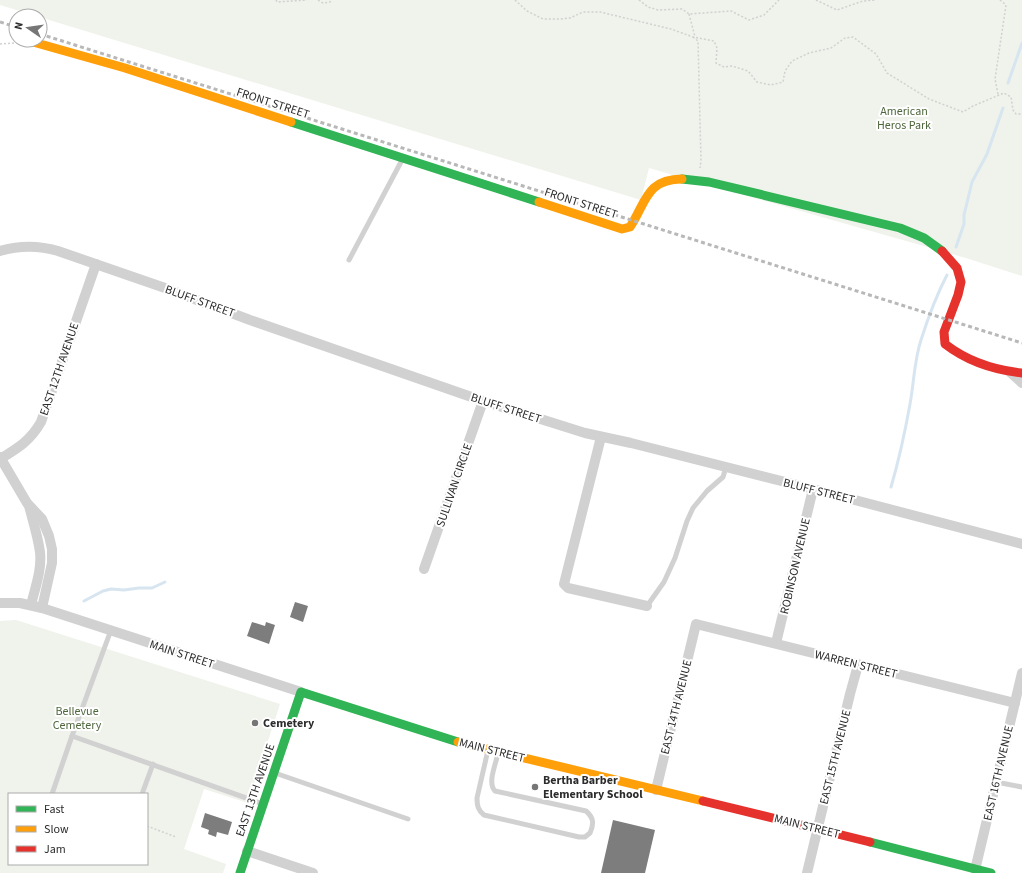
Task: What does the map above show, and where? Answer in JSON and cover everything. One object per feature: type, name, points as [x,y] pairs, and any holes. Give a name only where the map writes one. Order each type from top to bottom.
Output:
[{"type":"street","name":"FRONT STREET","points":[[48,46],[125,68],[622,229],[630,227],[650,191],[659,184],[673,179],[688,178],[900,228],[924,238],[942,252],[957,268],[961,282],[958,295],[944,332],[945,344],[953,351],[974,361],[1010,372]]},
{"type":"street","name":"BLUFF STREET","points":[[0,251],[22,246],[44,247],[483,401],[585,433],[813,489],[1022,544]]},
{"type":"street","name":"EAST 12TH AVENUE","points":[[0,458],[27,441],[34,434],[41,422],[96,264]]},
{"type":"street","points":[[1010,372],[1022,373]]},
{"type":"street","points":[[1010,372],[1022,384]]},
{"type":"street","name":"SULLIVAN CIRCLE","points":[[424,569],[483,401]]},
{"type":"street","points":[[601,437],[564,584],[568,588],[647,606]]},
{"type":"street","points":[[0,458],[28,503],[42,519],[49,536],[52,549],[52,563],[42,608]]},
{"type":"street","name":"ROBINSON AVENUE","points":[[776,643],[813,489]]},
{"type":"street","points":[[28,503],[40,553],[37,579],[31,605]]},
{"type":"street","name":"MAIN STREET","points":[[0,603],[20,603],[42,608],[428,734],[488,750],[818,829],[975,871],[991,873]]},
{"type":"street","name":"WARREN STREET","points":[[696,624],[776,643],[858,665],[1019,696]]},
{"type":"street","name":"EAST 14TH AVENUE","points":[[656,790],[696,624]]},
{"type":"street","name":"EAST 15TH AVENUE","points":[[807,873],[858,665]]},
{"type":"street","name":"EAST 16TH AVENUE","points":[[975,871],[996,782],[1019,696],[1022,673]]},
{"type":"street","name":"EAST 13TH AVENUE","points":[[240,873],[301,692]]},
{"type":"street","points":[[248,851],[313,873]]},
{"type":"lane","points":[[350,260],[403,159]]},
{"type":"lane","points":[[647,606],[664,582],[675,558],[686,521],[693,508],[706,491],[723,477],[726,467]]},
{"type":"lane","points":[[53,793],[72,736],[111,630]]},
{"type":"lane","points":[[72,736],[264,804]]},
{"type":"lane","points":[[488,750],[477,798],[479,811],[484,814],[580,837],[585,837],[590,833],[593,821],[591,815],[586,811],[495,791],[492,788],[491,783],[498,752]]},
{"type":"lane","points":[[142,793],[153,764]]},
{"type":"lane","points":[[274,773],[408,819]]},
{"type":"lane","points":[[996,782],[1022,787]]},
{"type":"path","points":[[276,0],[277,2],[307,0]]},
{"type":"path","points":[[318,0],[323,2],[330,2],[331,0]]},
{"type":"path","points":[[516,0],[527,11],[543,19],[570,18],[582,12],[600,12],[714,41],[717,48],[716,63],[724,67],[732,66],[748,71],[757,82],[771,85],[783,82],[785,71],[792,61],[809,53],[831,48],[845,38],[853,37],[876,54],[886,73],[929,99],[963,112],[998,94],[1004,93],[1011,97],[1013,110],[1016,114],[1022,114]]},
{"type":"path","points":[[639,0],[648,7],[658,10],[682,9],[689,14],[731,11],[749,20],[764,15],[779,0]]},
{"type":"path","points":[[816,0],[836,10],[863,1],[876,0]]},
{"type":"path","points":[[998,94],[995,79],[1006,5],[1000,0]]},
{"type":"path","points":[[689,14],[694,37],[698,41],[702,161],[697,180]]},
{"type":"path","points":[[148,826],[176,838]]},
{"type":"green space","name":"American Heros Park","points":[[0,0],[1022,0],[1022,276],[966,258],[649,168],[641,200],[48,20],[48,8],[10,8],[0,5]]},
{"type":"green space","name":"Bellevue Cemetery","points":[[16,620],[280,704],[248,803],[204,789],[184,849],[226,864],[223,873],[0,873],[0,621]]},
{"type":"building","points":[[295,602],[308,606],[303,622],[290,617]]},
{"type":"building","points":[[252,622],[265,626],[266,622],[275,625],[269,644],[247,636]]},
{"type":"building","points":[[205,813],[232,822],[228,835],[217,832],[216,837],[208,834],[209,830],[201,827]]},
{"type":"building","name":"Bertha Barber Elementary School","points":[[613,820],[655,830],[645,873],[601,873]]},
{"type":"waterway","points":[[1008,83],[1022,43]]},
{"type":"waterway","points":[[956,247],[964,224],[964,215],[972,182],[987,154],[1003,108]]},
{"type":"waterway","points":[[891,487],[906,425],[915,364],[919,348],[932,307],[947,275]]},
{"type":"waterway","points":[[84,601],[103,591],[111,589],[124,590],[152,588],[165,582]]},
{"type":"railway","points":[[0,22],[8,24]]},
{"type":"railway","points":[[48,37],[1022,343]]},
{"type":"traffic: fast","points":[[291,122],[539,202]]},
{"type":"traffic: fast","points":[[682,179],[709,182],[900,228],[924,238],[942,251]]},
{"type":"traffic: fast","points":[[240,873],[301,692],[458,742]]},
{"type":"traffic: fast","points":[[870,842],[991,873]]},
{"type":"traffic: slow","points":[[48,46],[125,68],[291,122]]},
{"type":"traffic: slow","points":[[539,202],[622,229],[630,227],[648,194],[654,188],[661,183],[670,180],[682,179]]},
{"type":"traffic: slow","points":[[458,742],[703,801]]},
{"type":"traffic: jam","points":[[942,251],[957,268],[961,282],[958,295],[944,332],[945,344],[953,350],[981,364],[1001,370],[1022,373]]},
{"type":"traffic: jam","points":[[703,801],[870,842]]},
{"type":"place","name":"Cemetery","points":[[255,723]]},
{"type":"place","name":"Bertha Barber Elementary School","points":[[535,787]]}]
